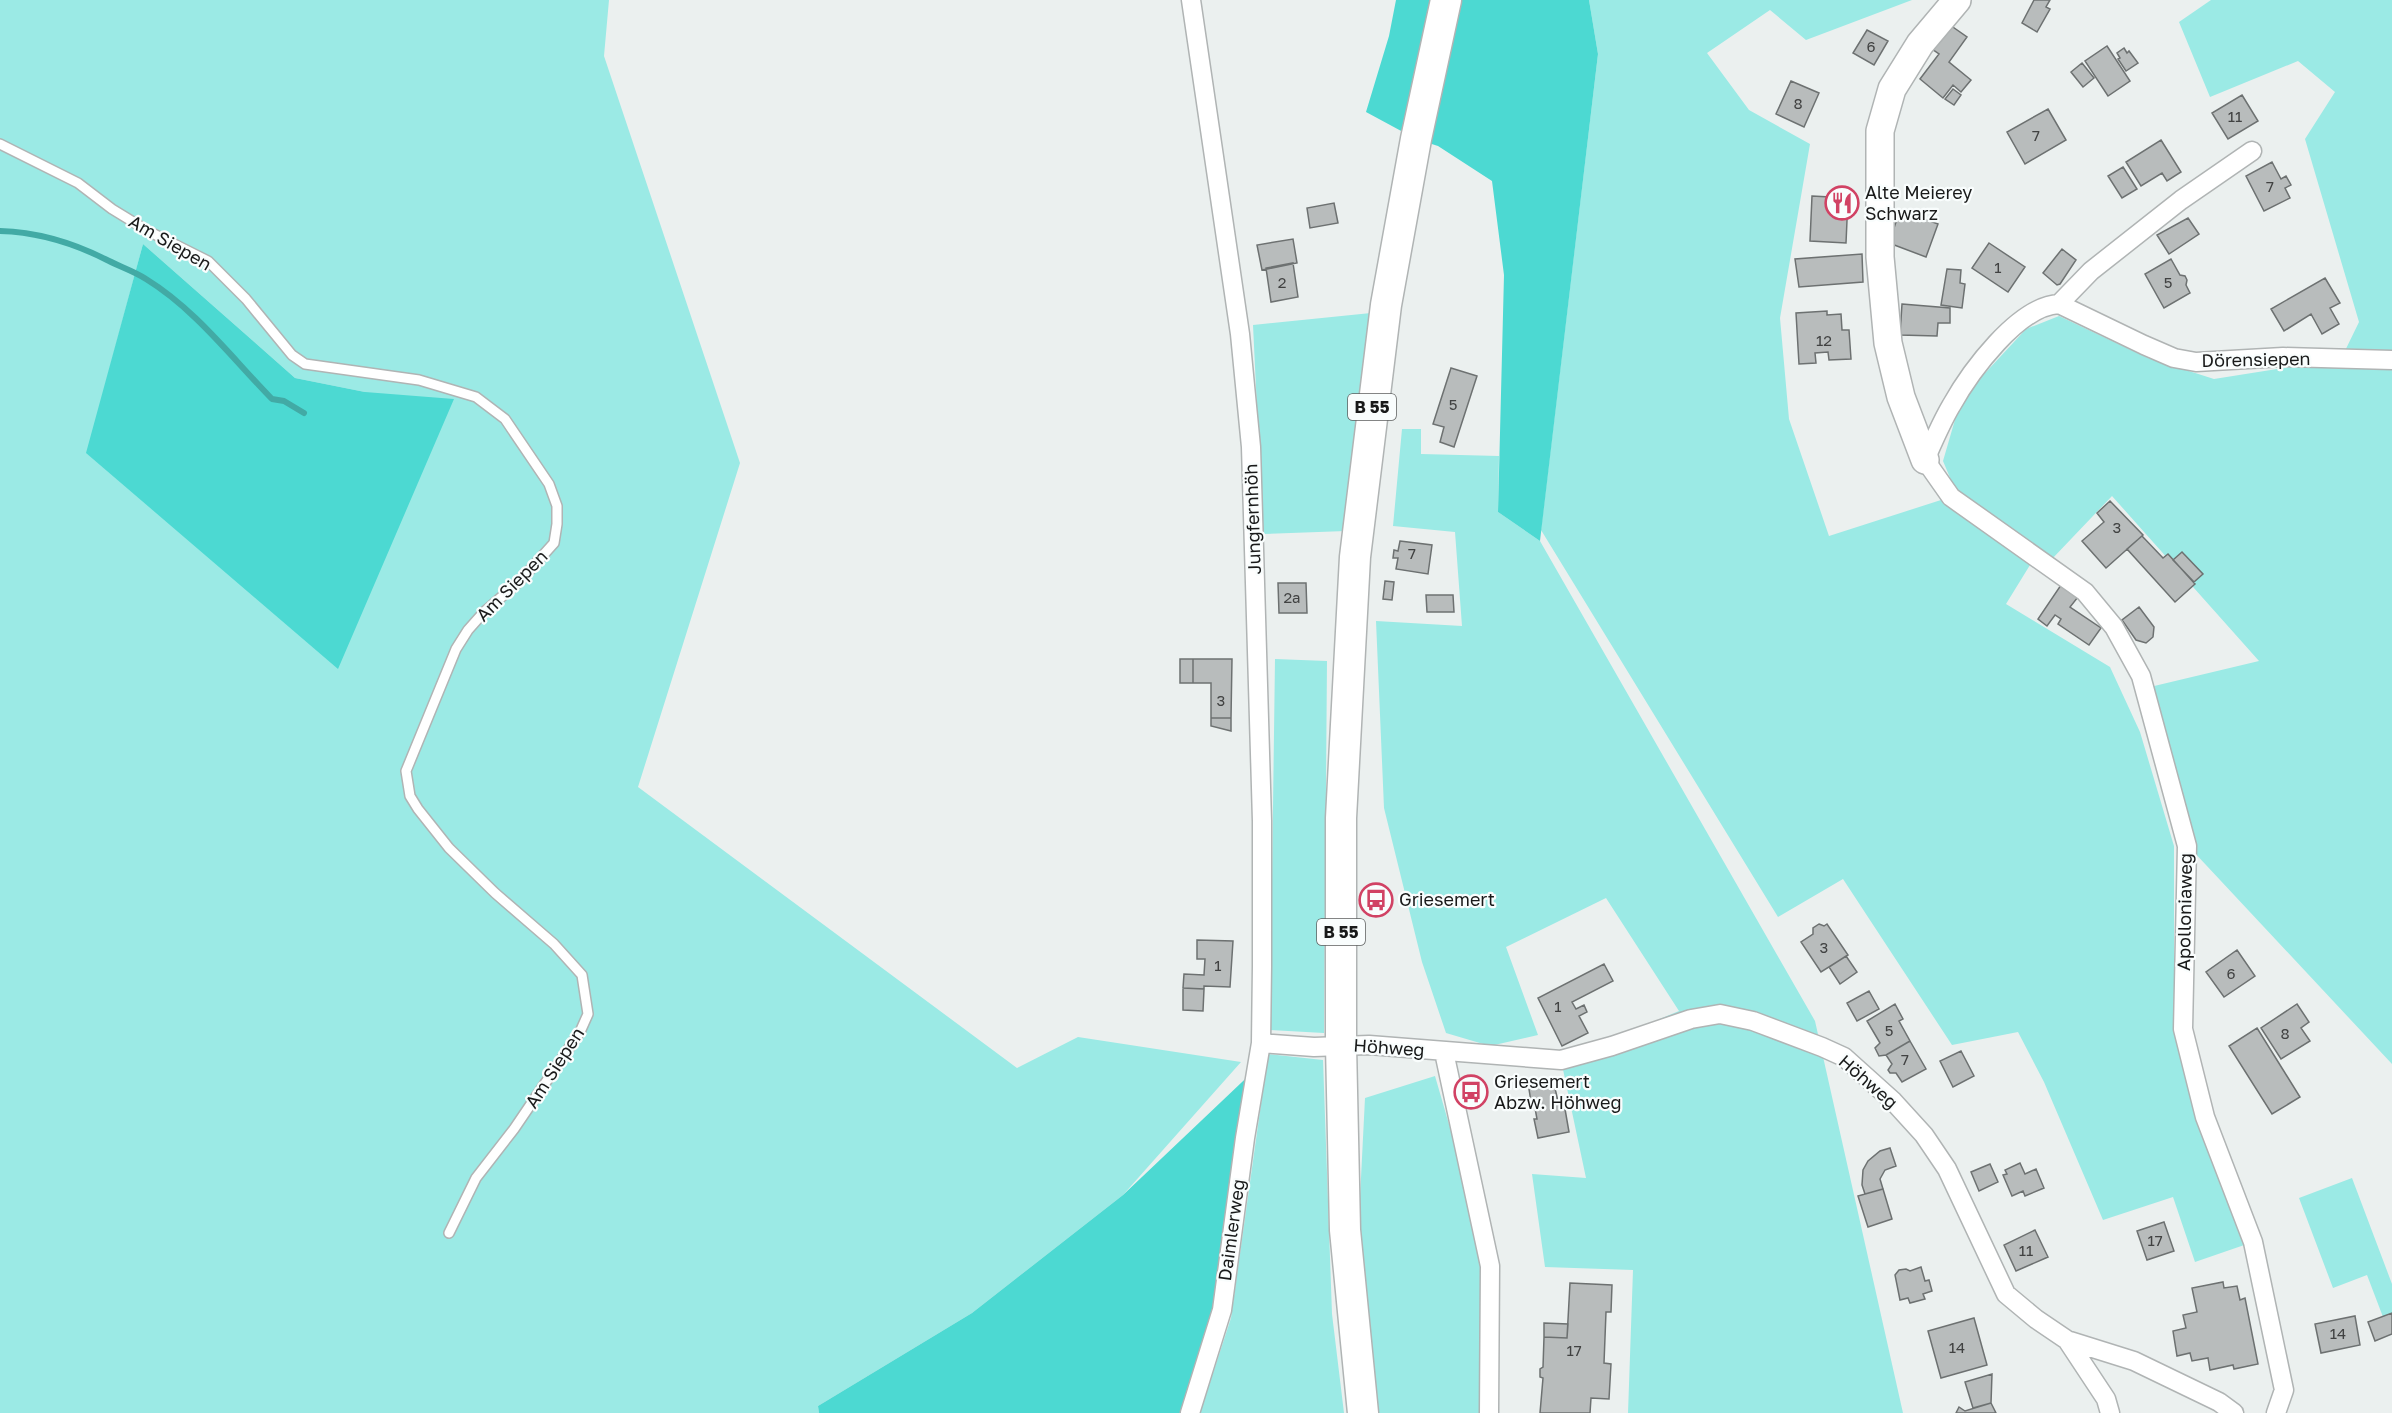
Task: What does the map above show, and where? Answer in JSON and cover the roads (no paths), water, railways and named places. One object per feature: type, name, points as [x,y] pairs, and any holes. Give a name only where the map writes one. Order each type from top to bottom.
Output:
[{"type":"main road","name":"B 55","points":[[1363,1413],[1345,1230],[1341,1046],[1341,818],[1354,557],[1386,305],[1416,139],[1446,0]]},
{"type":"street","name":"Jungfernhöh","points":[[1191,0],[1240,334],[1251,447],[1262,809],[1261,1043]]},
{"type":"street","points":[[1925,460],[1901,397],[1888,343],[1880,257],[1880,131],[1892,89],[1920,44],[1957,0]]},
{"type":"street","points":[[1925,460],[1952,405],[1983,359],[2020,323],[2040,308],[2059,304],[2091,271],[2181,200],[2252,151]]},
{"type":"street","name":"Dörensiepen","points":[[2059,304],[2164,353],[2196,362],[2283,357],[2392,360]]},
{"type":"street","name":"Apolloniaweg","points":[[1925,460],[1951,497],[2085,592],[2114,627],[2141,676],[2187,846],[2183,1029],[2205,1117],[2253,1242],[2284,1390],[2276,1413]]},
{"type":"street","name":"Höhweg","points":[[1261,1043],[1314,1047],[1369,1046],[1561,1060],[1612,1046],[1682,1022],[1720,1014],[1753,1021],[1822,1047],[1844,1058],[1893,1101],[1924,1135],[1947,1169],[2006,1294],[2036,1319],[2067,1340],[2134,1361],[2219,1402],[2234,1413]]},
{"type":"street","name":"Daimlerweg","points":[[1190,1413],[1222,1310],[1245,1138],[1261,1043]]},
{"type":"street","points":[[1444,1052],[1491,1266],[1489,1413]]},
{"type":"street","points":[[2067,1340],[2106,1399],[2110,1413]]},
{"type":"lane","name":"Am Siepen","points":[[0,144],[78,183],[112,209],[148,231],[208,261],[246,300],[292,355],[305,364],[419,380],[476,397],[505,419],[549,484],[557,506],[554,543],[519,582],[484,612],[468,630],[456,649],[406,771],[410,796],[449,848],[495,893],[554,944],[582,975],[588,1014],[580,1032],[514,1129],[476,1178],[449,1233]]},
{"type":"waterway","points":[[0,231],[28,233],[67,243],[141,276],[164,291],[197,319],[272,399],[284,401],[304,413]]},
{"type":"place","name":"Alte Meierey Schwarz","points":[[1842,203]]},
{"type":"place","name":"Griesemert","points":[[1376,900]]},
{"type":"place","name":"Griesemert Abzw. Höhweg","points":[[1471,1092]]}]
